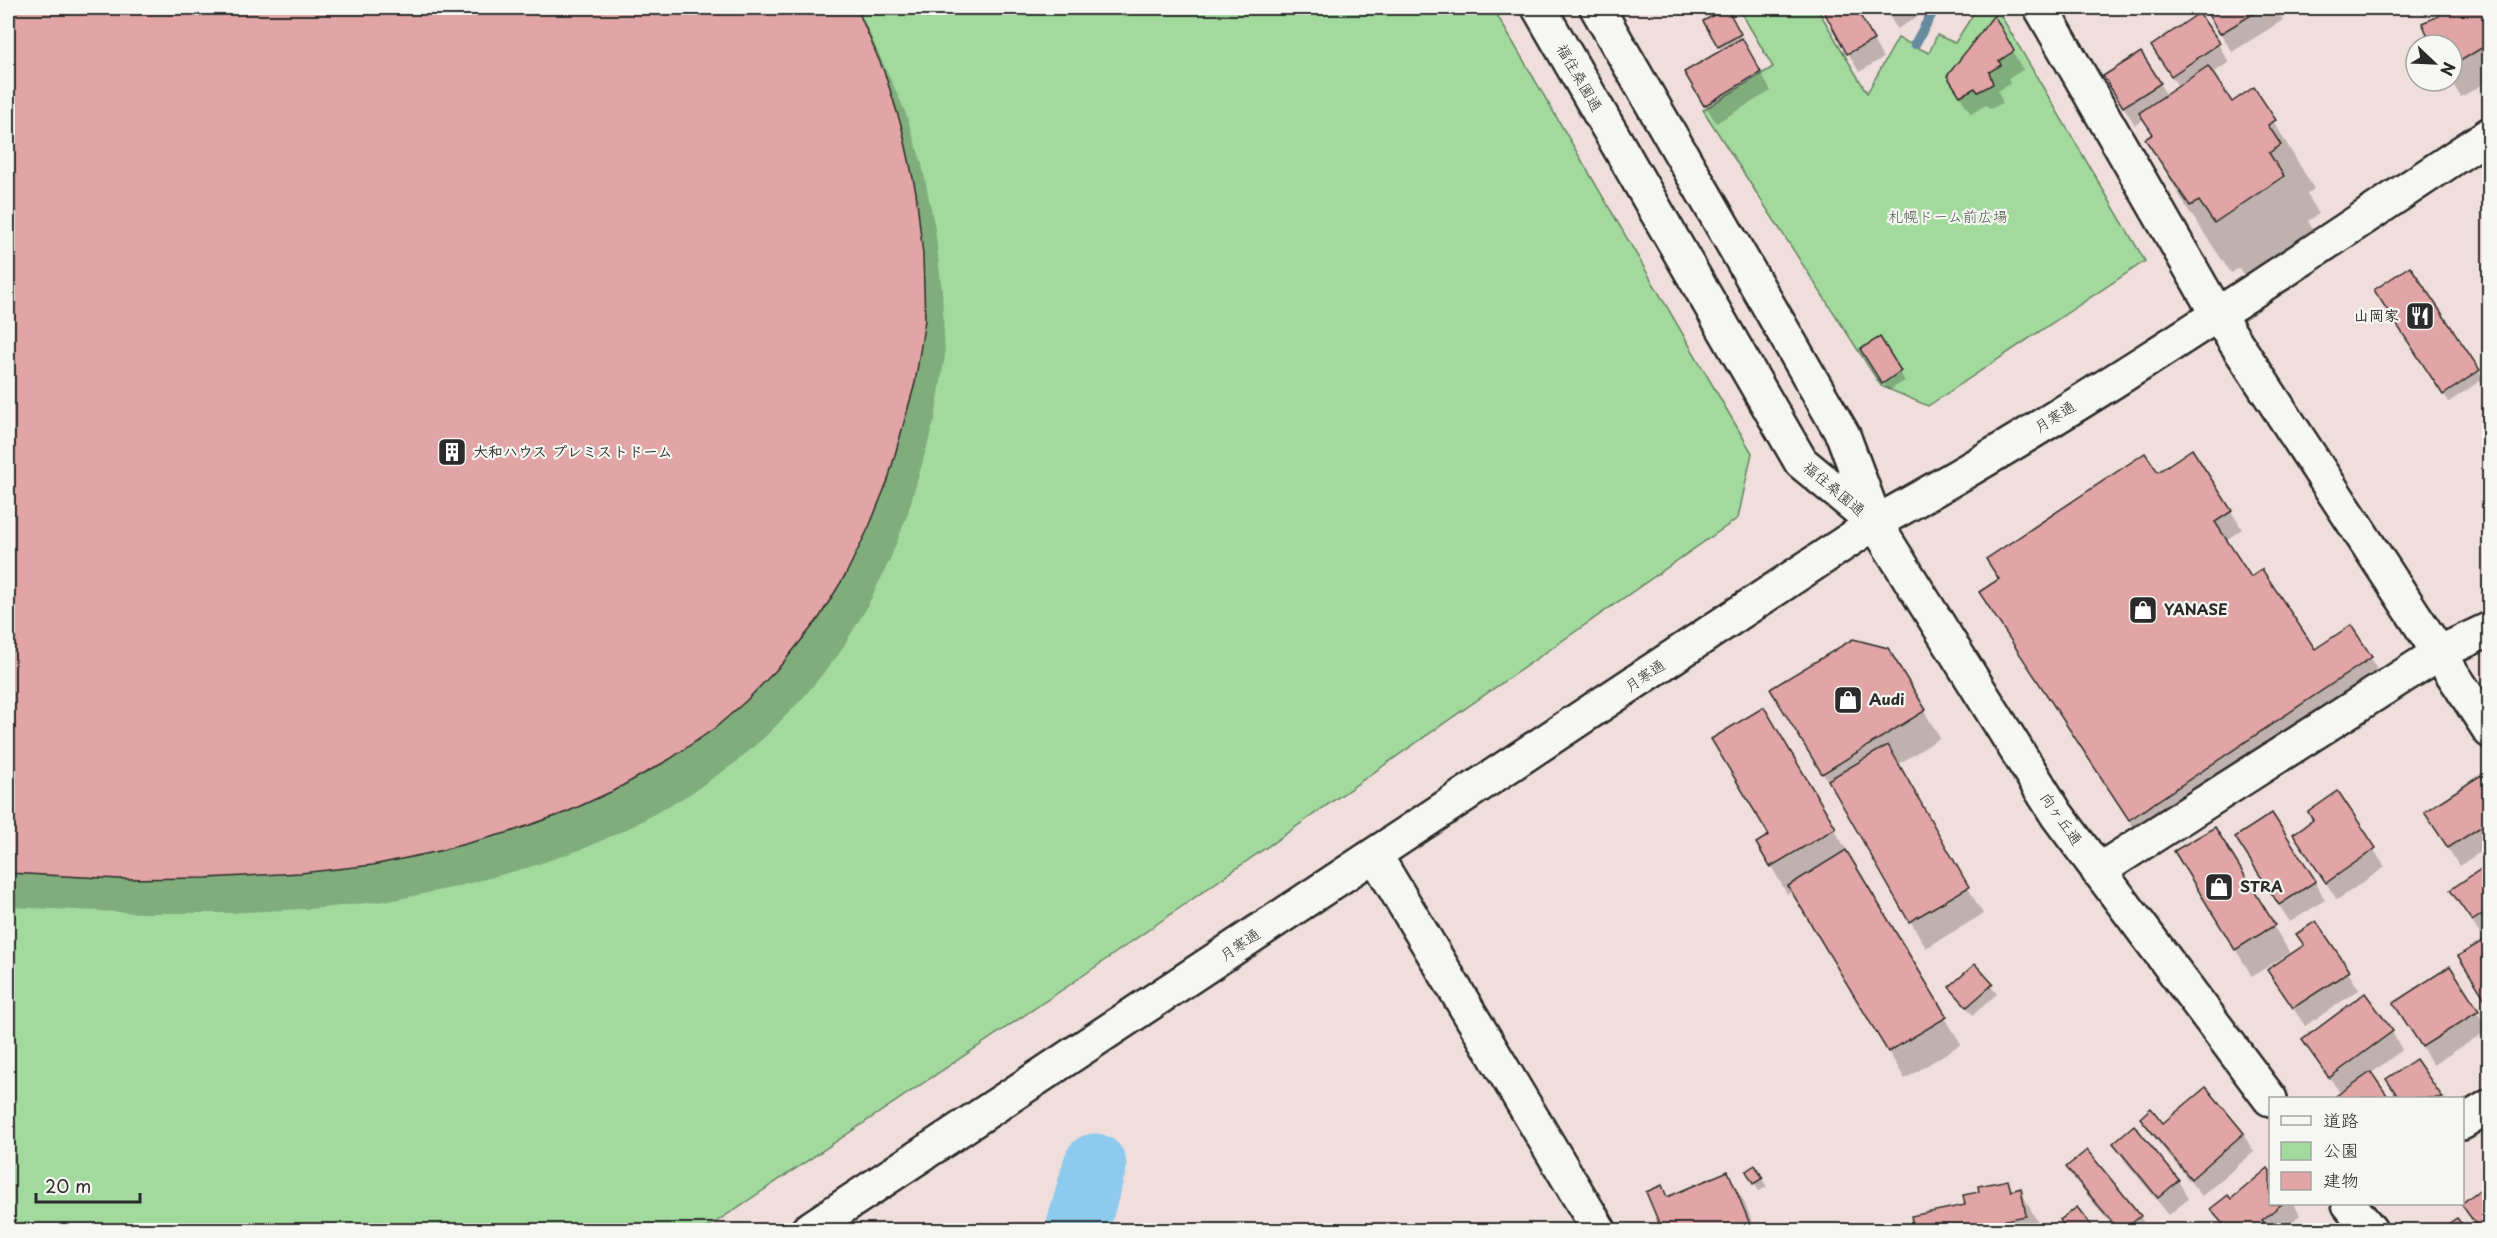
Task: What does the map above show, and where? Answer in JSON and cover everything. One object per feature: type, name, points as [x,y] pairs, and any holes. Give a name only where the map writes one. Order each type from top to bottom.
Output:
[{"type":"main road","name":"福住桑園通","points":[[1539,8],[1801,462],[1875,523]]},
{"type":"main road","name":"福住桑園通","points":[[1597,8],[1843,435],[1875,523]]},
{"type":"main road","points":[[2040,8],[2065,22],[2217,314],[2490,731]]},
{"type":"main road","name":"月寒通","points":[[808,1230],[1875,523],[2001,451],[2217,314],[2490,134]]},
{"type":"main road","name":"向ヶ丘通","points":[[1875,523],[2057,815],[2269,1097]]},
{"type":"main road","points":[[2098,871],[2439,653],[2490,629]]},
{"type":"main road","points":[[1375,855],[1599,1230]]},
{"type":"main road","points":[[2464,1122],[2490,1106]]},
{"type":"main road","points":[[2351,1205],[2370,1230]]},
{"type":"green space","points":[[8,8],[1493,8],[1752,453],[1738,518],[1068,986],[704,1230],[8,1230]]},
{"type":"green space","name":"札幌ドーム前広場","points":[[1754,8],[1817,8],[1867,93],[1898,38],[1929,53],[1937,35],[1955,43],[1977,8],[2003,8],[2001,16],[2145,261],[1928,406],[1881,386],[1703,110],[1773,67],[1742,14]]},
{"type":"building","name":"大和ハウス プレミストドーム","points":[[8,8],[857,8],[885,74],[902,128],[916,192],[923,255],[925,320],[915,383],[888,480],[869,527],[846,574],[819,618],[783,663],[746,701],[715,728],[670,759],[613,791],[567,812],[510,832],[435,852],[373,865],[301,873],[207,878],[120,879],[8,873]]},
{"type":"building","points":[[1727,8],[1741,34],[1718,47],[1703,21]]},
{"type":"building","points":[[1822,8],[1856,8],[1874,40],[1847,54]]},
{"type":"building","points":[[2204,8],[2263,8],[2220,34]]},
{"type":"building","points":[[2435,8],[2490,8],[2490,43],[2464,59],[2464,33],[2427,33],[2422,23],[2439,16]]},
{"type":"building","points":[[2199,13],[2220,43],[2171,76],[2151,46]]},
{"type":"building","points":[[1994,15],[2014,51],[1999,61],[2001,65],[1989,72],[1993,84],[1978,92],[1975,88],[1960,96],[1947,76]]},
{"type":"building","points":[[1742,38],[1761,72],[1704,106],[1684,72]]},
{"type":"building","points":[[2141,52],[2161,83],[2123,107],[2103,76]]},
{"type":"building","points":[[2208,66],[2232,102],[2254,87],[2276,120],[2268,125],[2281,145],[2269,153],[2284,176],[2214,223],[2199,201],[2190,206],[2145,139],[2153,134],[2139,113]]},
{"type":"building","points":[[2410,266],[2480,370],[2443,395],[2374,290]]},
{"type":"building","points":[[1880,337],[1901,371],[1882,384],[1860,349]]},
{"type":"building","points":[[2192,449],[2232,511],[2215,522],[2251,577],[2262,569],[2315,649],[2351,625],[2372,657],[2129,820],[1979,592],[1999,579],[1986,559],[2145,453],[2158,472]]},
{"type":"building","name":"Audi","points":[[1853,639],[1888,648],[1926,710],[1822,774],[1770,689]]},
{"type":"building","points":[[1764,707],[1836,828],[1770,867],[1756,843],[1769,835],[1711,739]]},
{"type":"building","points":[[1888,745],[1969,887],[1909,922],[1828,780]]},
{"type":"building","points":[[2481,775],[2490,789],[2490,821],[2448,848],[2424,812]]},
{"type":"building","points":[[2338,791],[2376,848],[2326,883],[2293,834],[2313,820],[2308,812]]},
{"type":"building","points":[[2272,813],[2316,881],[2279,905],[2235,837]]},
{"type":"building","points":[[2215,827],[2275,925],[2235,950],[2174,851]]},
{"type":"building","points":[[1846,850],[1947,1017],[1888,1052],[1788,886]]},
{"type":"building","points":[[2490,863],[2490,909],[2472,921],[2450,890]]},
{"type":"building","points":[[2316,921],[2350,971],[2293,1008],[2267,970],[2304,945],[2296,934]]},
{"type":"building","points":[[2490,936],[2490,1007],[2458,956]]},
{"type":"building","points":[[1975,964],[1993,984],[1967,1007],[1949,987]]},
{"type":"building","points":[[2450,966],[2479,1011],[2422,1047],[2393,1003]]},
{"type":"building","points":[[2365,993],[2393,1031],[2329,1078],[2302,1040]]},
{"type":"building","points":[[2416,1059],[2442,1097],[2398,1097],[2386,1079]]},
{"type":"building","points":[[2371,1072],[2388,1097],[2334,1097]]},
{"type":"building","points":[[2206,1087],[2244,1133],[2191,1179],[2140,1118],[2151,1108],[2163,1123]]},
{"type":"building","points":[[2134,1125],[2179,1180],[2158,1198],[2113,1143]]},
{"type":"building","points":[[2087,1150],[2141,1216],[2123,1230],[2119,1230],[2066,1167]]},
{"type":"building","points":[[1755,1165],[1763,1178],[1753,1184],[1746,1171]]},
{"type":"building","points":[[2268,1168],[2269,1205],[2281,1205],[2262,1220],[2271,1230],[2228,1230],[2210,1209],[2228,1195],[2231,1199]]},
{"type":"building","points":[[1728,1171],[1750,1224],[1736,1230],[1662,1230],[1646,1192],[1662,1185],[1667,1197]]},
{"type":"building","points":[[2008,1180],[2011,1191],[2021,1188],[2026,1216],[1984,1224],[1985,1229],[2000,1225],[2001,1230],[1914,1230],[1911,1216],[1965,1205],[1963,1195],[1979,1192],[1978,1186]]},
{"type":"building","points":[[2490,1182],[2490,1230],[2480,1230],[2462,1205],[2464,1205],[2464,1202]]},
{"type":"building","points":[[2077,1207],[2095,1230],[2068,1230],[2060,1220]]},
{"type":"building","points":[[2457,1218],[2466,1230],[2439,1230]]},
{"type":"building","points":[[965,1222],[970,1230],[950,1230]]},
{"type":"waterway","points":[[1915,44],[1935,8]]},
{"type":"waterway","points":[[1077,1230],[1095,1165]]},
{"type":"place","name":"山岡家","points":[[2420,316]]},
{"type":"place","name":"大和ハウス プレミストドーム","points":[[452,452]]},
{"type":"place","name":"YANASE","points":[[2143,610]]},
{"type":"place","name":"Audi","points":[[1848,700]]},
{"type":"place","name":"STRA","points":[[2219,887]]}]
